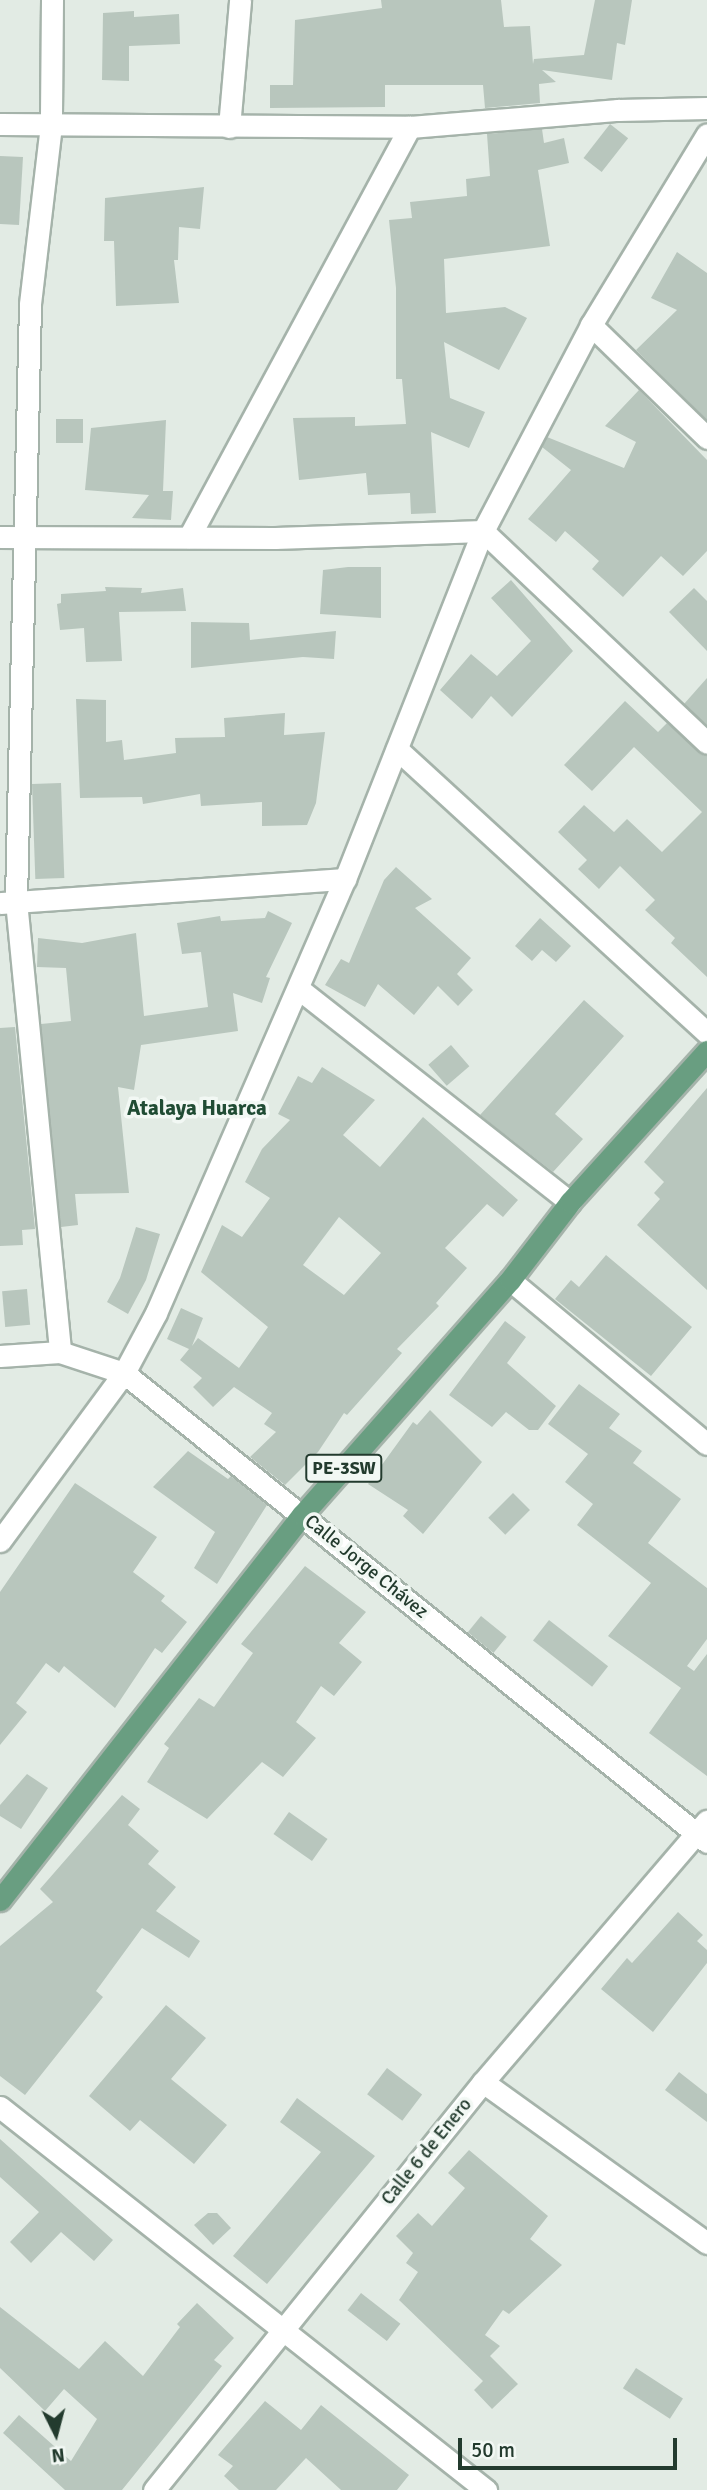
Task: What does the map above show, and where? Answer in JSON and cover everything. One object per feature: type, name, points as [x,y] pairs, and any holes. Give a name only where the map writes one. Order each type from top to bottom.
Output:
[{"type":"main road","name":"PE-3SW","points":[[0,1900],[302,1515],[510,1280],[570,1202],[707,1051]]},
{"type":"street","points":[[52,0],[51,125],[30,305],[26,537],[8,902],[60,1352]]},
{"type":"street","points":[[229,127],[240,0]]},
{"type":"street","points":[[0,124],[410,127],[618,110],[707,108]]},
{"type":"street","points":[[189,537],[410,127]]},
{"type":"street","points":[[0,1541],[124,1373],[156,1313],[345,879],[483,531],[591,325],[707,134]]},
{"type":"street","points":[[591,325],[707,438]]},
{"type":"street","points":[[0,537],[189,537],[483,531],[707,743]]},
{"type":"street","points":[[397,749],[707,1033]]},
{"type":"street","points":[[8,902],[345,879]]},
{"type":"street","points":[[299,989],[570,1202]]},
{"type":"street","points":[[510,1280],[707,1444]]},
{"type":"street","name":"Calle Jorge Chávez","points":[[0,1356],[60,1352],[124,1373],[704,1832]]},
{"type":"street","name":"Calle 6 de Enero","points":[[154,2490],[483,2082],[704,1832]]},
{"type":"street","points":[[483,2082],[707,2243]]},
{"type":"street","points":[[0,2107],[284,2327],[486,2490]]},
{"type":"building","points":[[381,0],[501,0],[504,27],[530,26],[533,64],[534,59],[584,55],[595,0],[632,0],[625,45],[617,43],[612,80],[542,70],[556,82],[539,84],[540,103],[485,108],[483,85],[385,85],[385,107],[270,108],[270,85],[293,85],[295,20],[382,8]]},
{"type":"building","points":[[134,11],[134,17],[179,14],[180,44],[129,46],[129,81],[102,80],[103,13]]},
{"type":"building","points":[[610,124],[628,138],[602,172],[584,158]]},
{"type":"building","points":[[542,129],[544,143],[564,138],[569,163],[538,170],[550,246],[444,259],[446,313],[505,307],[527,318],[499,370],[444,342],[450,398],[485,412],[469,448],[431,432],[436,513],[411,514],[410,493],[368,495],[366,473],[299,480],[293,418],[355,417],[355,426],[406,424],[402,379],[396,379],[396,288],[389,220],[412,218],[410,202],[467,196],[466,179],[490,176],[487,134]]},
{"type":"building","points":[[0,156],[23,157],[19,225],[0,224]]},
{"type":"building","points":[[204,187],[200,229],[179,227],[178,260],[174,260],[179,303],[116,306],[114,241],[104,241],[105,198]]},
{"type":"building","points":[[677,252],[707,273],[707,420],[636,350],[677,310],[651,298]]},
{"type":"building","points":[[639,390],[707,460],[707,551],[683,576],[661,556],[623,597],[592,569],[599,561],[565,531],[556,542],[528,519],[571,470],[542,447],[547,437],[624,468],[636,442],[605,426]]},
{"type":"building","points":[[56,419],[83,419],[83,443],[56,443]]},
{"type":"building","points":[[166,420],[163,491],[173,491],[171,520],[132,518],[149,495],[85,490],[91,428]]},
{"type":"building","points":[[381,567],[381,618],[320,614],[323,570]]},
{"type":"building","points":[[511,580],[573,651],[512,717],[491,696],[472,719],[440,690],[471,654],[497,676],[531,641],[491,598]]},
{"type":"building","points":[[105,587],[142,588],[141,593],[183,588],[186,611],[119,612],[122,661],[86,662],[84,628],[60,630],[57,604],[61,603],[61,594],[106,591]]},
{"type":"building","points":[[694,588],[707,601],[707,651],[669,612]]},
{"type":"building","points":[[191,622],[249,623],[250,640],[336,631],[334,659],[303,657],[191,668]]},
{"type":"building","points":[[707,678],[707,725],[684,704]]},
{"type":"building","points":[[76,699],[106,700],[106,742],[122,740],[124,760],[176,753],[175,738],[225,737],[224,718],[285,713],[284,735],[325,732],[316,803],[307,825],[262,826],[262,802],[201,806],[200,794],[143,804],[142,797],[80,798]]},
{"type":"building","points":[[625,701],[658,732],[667,723],[707,756],[707,977],[671,943],[675,938],[645,910],[655,900],[620,866],[599,889],[578,869],[587,860],[558,832],[584,805],[614,832],[627,819],[662,852],[702,812],[634,747],[592,791],[564,765]]},
{"type":"building","points":[[61,783],[64,878],[35,879],[32,784]]},
{"type":"building","points":[[396,867],[432,899],[415,908],[471,958],[457,974],[473,990],[458,1006],[438,986],[414,1015],[378,984],[365,1007],[325,985],[341,959],[349,963],[384,880]]},
{"type":"building","points":[[268,911],[292,923],[266,977],[270,978],[262,1003],[233,993],[238,1031],[141,1045],[134,1090],[118,1087],[129,1193],[75,1194],[78,1225],[61,1227],[41,1024],[71,1021],[66,968],[37,967],[38,938],[82,943],[136,933],[144,1016],[208,1007],[201,952],[182,954],[177,923],[220,916],[221,921],[265,918]]},
{"type":"building","points":[[540,918],[571,946],[556,962],[542,950],[532,961],[515,946]]},
{"type":"building","points":[[584,1000],[624,1036],[555,1114],[583,1139],[553,1172],[480,1115]]},
{"type":"building","points":[[15,1027],[35,1229],[22,1230],[23,1245],[0,1246],[0,1028]]},
{"type":"building","points":[[451,1045],[469,1066],[447,1086],[428,1065]]},
{"type":"building","points":[[322,1067],[375,1100],[343,1135],[380,1167],[423,1117],[518,1200],[503,1217],[487,1204],[445,1248],[467,1268],[436,1303],[439,1306],[397,1349],[402,1353],[347,1415],[344,1413],[318,1452],[285,1485],[250,1457],[276,1432],[264,1424],[272,1413],[234,1387],[213,1407],[193,1387],[202,1378],[180,1360],[189,1349],[167,1339],[181,1308],[203,1318],[192,1346],[198,1338],[239,1368],[268,1327],[201,1272],[222,1225],[242,1237],[270,1198],[245,1182],[262,1149],[290,1120],[278,1114],[298,1076],[312,1083]],"holes":[[[339,1217],[381,1253],[344,1295],[303,1265]]]},
{"type":"building","points":[[707,1088],[707,1290],[637,1225],[660,1199],[654,1193],[664,1182],[644,1162]]},
{"type":"building","points":[[136,1227],[160,1234],[146,1280],[128,1314],[107,1302],[120,1278]]},
{"type":"building","points":[[606,1255],[692,1327],[651,1376],[555,1299],[571,1280],[579,1287]]},
{"type":"building","points":[[27,1289],[30,1325],[5,1327],[2,1291]]},
{"type":"building","points":[[505,1321],[526,1337],[507,1363],[556,1406],[538,1430],[529,1430],[506,1412],[492,1427],[449,1395]]},
{"type":"building","points":[[579,1384],[620,1414],[609,1428],[642,1451],[633,1463],[681,1499],[648,1543],[707,1588],[707,1639],[687,1666],[694,1671],[707,1654],[707,1776],[649,1733],[681,1688],[608,1636],[651,1583],[577,1525],[593,1504],[565,1482],[588,1454],[548,1424]]},
{"type":"building","points":[[430,1410],[482,1462],[423,1534],[403,1516],[408,1510],[368,1484],[413,1422],[417,1425]]},
{"type":"building","points":[[188,1451],[228,1479],[231,1476],[267,1505],[217,1584],[194,1568],[215,1532],[153,1487]]},
{"type":"building","points":[[75,1483],[157,1537],[133,1572],[165,1596],[161,1601],[187,1622],[162,1653],[155,1648],[115,1708],[64,1666],[59,1673],[46,1663],[16,1703],[27,1712],[0,1745],[0,1592]]},
{"type":"building","points":[[513,1493],[530,1510],[505,1535],[488,1518]]},
{"type":"building","points":[[305,1566],[366,1612],[339,1643],[362,1662],[334,1696],[321,1686],[296,1722],[316,1738],[283,1777],[262,1762],[207,1819],[147,1782],[169,1748],[164,1744],[199,1698],[214,1707],[253,1653],[241,1644]]},
{"type":"building","points":[[481,1616],[507,1637],[493,1653],[468,1632]]},
{"type":"building","points":[[549,1620],[608,1666],[592,1687],[533,1640]]},
{"type":"building","points":[[27,1774],[48,1788],[21,1829],[0,1816],[0,1805]]},
{"type":"building","points":[[122,1795],[140,1809],[128,1825],[159,1851],[148,1864],[176,1887],[156,1911],[200,1941],[189,1958],[142,1928],[96,1991],[103,1997],[25,2095],[0,2076],[0,1946],[53,1902],[40,1889]]},
{"type":"building","points":[[289,1812],[328,1839],[312,1861],[274,1834]]},
{"type":"building","points":[[678,1912],[703,1935],[697,1941],[707,1950],[707,1963],[653,2032],[601,1989],[627,1958],[632,1963]]},
{"type":"building","points":[[166,2005],[206,2038],[171,2079],[227,2125],[194,2164],[140,2120],[130,2131],[89,2096]]},
{"type":"building","points":[[387,2068],[422,2094],[402,2121],[367,2094]]},
{"type":"building","points":[[679,2072],[707,2094],[707,2122],[665,2090]]},
{"type":"building","points":[[297,2098],[375,2156],[267,2284],[233,2256],[321,2152],[280,2122]]},
{"type":"building","points":[[0,2139],[113,2240],[94,2261],[61,2232],[31,2263],[10,2242],[39,2212],[0,2177]]},
{"type":"building","points":[[469,2150],[548,2216],[530,2239],[562,2265],[509,2314],[503,2310],[485,2335],[500,2346],[490,2356],[518,2384],[492,2409],[474,2390],[483,2381],[399,2300],[418,2272],[406,2263],[413,2253],[396,2236],[418,2213],[432,2226],[465,2188],[448,2173]]},
{"type":"building","points":[[208,2213],[217,2213],[231,2228],[213,2245],[194,2225]]},
{"type":"building","points":[[361,2293],[400,2324],[387,2341],[347,2310]]},
{"type":"building","points":[[197,2303],[234,2338],[214,2360],[222,2366],[122,2490],[65,2490],[3,2433],[19,2415],[71,2461],[97,2419],[64,2389],[45,2411],[0,2368],[0,2307],[79,2369],[105,2341],[143,2376],[180,2327],[177,2324]]},
{"type":"building","points":[[636,2368],[683,2398],[670,2419],[623,2388]]},
{"type":"building","points":[[265,2401],[301,2430],[321,2405],[409,2475],[397,2490],[341,2490],[306,2458],[276,2490],[239,2490],[224,2476],[233,2466],[218,2455]]},
{"type":"district","name":"Atalaya Huarca","points":[[197,1108]]}]
